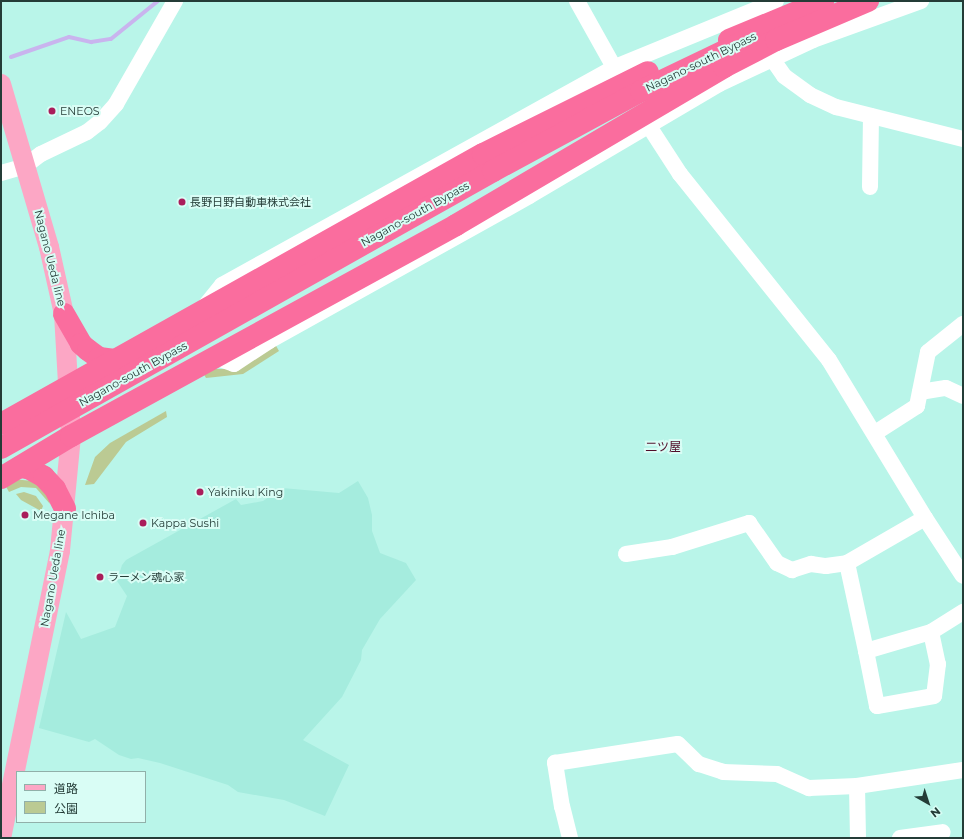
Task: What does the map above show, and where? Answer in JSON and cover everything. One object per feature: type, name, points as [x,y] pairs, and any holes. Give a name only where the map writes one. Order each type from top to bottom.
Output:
[{"type":"highway","name":"Nagano-south Bypass","points":[[1,440],[604,102],[704,51],[772,38],[823,1]]},
{"type":"highway","name":"Nagano-south Bypass","points":[[1,448],[499,167],[640,91],[772,38],[840,1]]},
{"type":"highway","points":[[1,478],[71,436],[217,358],[522,187],[772,38],[868,1]]},
{"type":"highway","points":[[1,424],[384,208],[604,92],[692,51],[704,51]]},
{"type":"highway","points":[[64,314],[81,344],[99,358],[115,360]]},
{"type":"highway","points":[[180,323],[165,339],[165,346],[178,366],[193,370]]},
{"type":"highway","points":[[20,467],[44,477],[55,489],[65,509]]},
{"type":"main road","name":"Nagano Ueda line","points":[[1,84],[49,247],[64,314],[70,386],[71,436],[65,509],[59,557],[1,838]]},
{"type":"street","points":[[1,173],[25,166],[41,154],[87,132],[105,116],[116,104],[175,1]]},
{"type":"street","points":[[577,1],[613,68],[680,174],[829,360],[875,433],[925,518],[963,576]]},
{"type":"street","points":[[203,309],[222,285],[613,68],[776,1]]},
{"type":"street","points":[[217,358],[234,364],[270,341],[484,221],[649,126],[719,84],[772,38],[813,40],[921,1]]},
{"type":"street","points":[[772,38],[784,76],[810,95],[836,107],[963,139]]},
{"type":"street","points":[[870,187],[871,116]]},
{"type":"street","points":[[875,433],[917,406],[928,352],[963,324]]},
{"type":"street","points":[[920,392],[946,388],[963,396]]},
{"type":"street","points":[[626,554],[672,546],[749,523],[777,563],[792,570],[811,564],[826,566],[847,563],[925,518]]},
{"type":"street","points":[[847,563],[877,706],[934,696],[938,664],[931,632]]},
{"type":"street","points":[[866,651],[931,632],[963,612]]},
{"type":"street","points":[[570,838],[562,807],[555,763],[678,744],[699,764],[723,772],[777,774],[809,788],[857,786],[963,770]]},
{"type":"street","points":[[857,786],[858,838]]},
{"type":"street","points":[[900,838],[943,832]]},
{"type":"shaded area","points":[[358,481],[368,498],[372,515],[372,531],[380,553],[406,563],[416,580],[380,619],[362,650],[361,660],[342,697],[303,740],[349,765],[325,816],[284,800],[238,792],[228,785],[160,763],[138,758],[131,759],[119,755],[95,739],[89,742],[39,728],[66,612],[81,639],[115,627],[127,596],[117,581],[122,565],[126,560],[236,499],[241,505],[263,501],[282,488],[339,493]]},
{"type":"green space","points":[[275,344],[279,351],[243,374],[206,378],[202,371],[209,369],[228,369]]},
{"type":"green space","points":[[166,411],[167,417],[126,442],[94,484],[85,485],[95,457],[110,443]]},
{"type":"green space","points":[[13,479],[32,481],[46,491],[50,504],[36,488],[21,487],[9,492],[4,483]]},
{"type":"green space","points":[[24,492],[36,496],[43,506],[41,511],[21,500],[16,494]]},
{"type":"waterway","points":[[11,57],[69,37],[91,42],[111,39],[158,1]]},
{"type":"place","name":"ENEOS","points":[[52,111]]},
{"type":"place","name":"長野日野自動車株式会社","points":[[182,202]]},
{"type":"place","name":"Yakiniku King","points":[[200,492]]},
{"type":"place","name":"Megane Ichiba","points":[[25,515]]},
{"type":"place","name":"Kappa Sushi","points":[[143,523]]},
{"type":"place","name":"ラーメン魂心家","points":[[100,577]]},
{"type":"district","name":"二ツ屋","points":[[663,447]]}]
